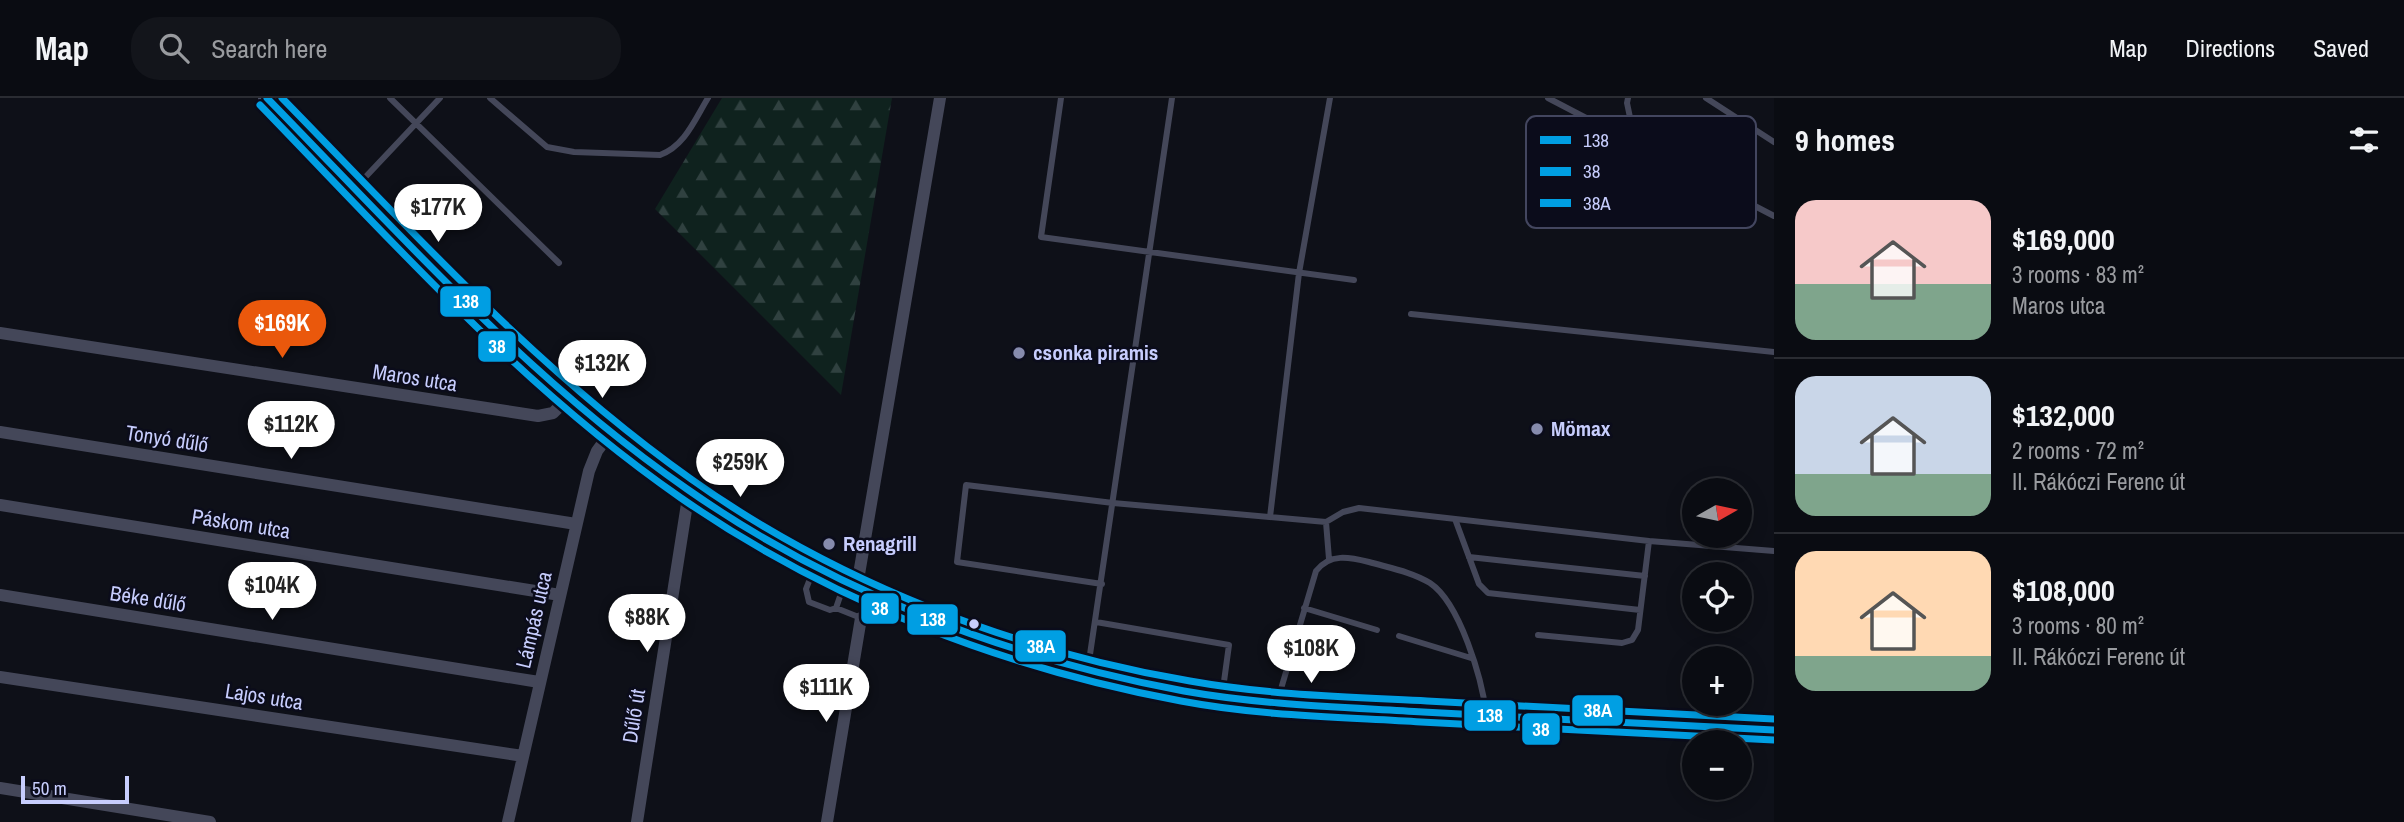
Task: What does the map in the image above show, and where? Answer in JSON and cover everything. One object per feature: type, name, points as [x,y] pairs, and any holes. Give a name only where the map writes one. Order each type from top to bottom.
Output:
[{"type":"main road","points":[[267,98],[503,336],[611,432],[689,491],[815,564],[945,623],[1088,670],[1222,697],[1277,703],[1774,730]]},
{"type":"street","points":[[852,583],[940,98]]},
{"type":"street","name":"Maros utca","points":[[0,333],[538,416],[553,413],[569,397]]},
{"type":"street","name":"Tonyó dűlő","points":[[0,432],[576,524]]},
{"type":"street","name":"Lámpás utca","points":[[508,822],[593,459],[611,432]]},
{"type":"street","name":"Dűlő út","points":[[637,822],[689,491]]},
{"type":"street","name":"Páskom utca","points":[[0,505],[559,595]]},
{"type":"street","name":"Béke dűlő","points":[[0,595],[539,681]]},
{"type":"street","points":[[827,822],[861,618]]},
{"type":"street","name":"Lajos utca","points":[[0,677],[523,756]]},
{"type":"street","points":[[0,788],[210,822]]},
{"type":"lane","points":[[390,98],[559,264]]},
{"type":"lane","points":[[355,188],[440,98]]},
{"type":"lane","points":[[490,98],[547,147],[574,152],[660,155],[670,151],[685,136],[708,98]]},
{"type":"lane","points":[[1061,98],[1041,237],[1354,280]]},
{"type":"lane","points":[[1088,670],[1172,98]]},
{"type":"lane","points":[[1270,517],[1299,273],[1329,98]]},
{"type":"lane","points":[[1548,98],[1581,116]]},
{"type":"lane","points":[[1628,98],[1630,116]]},
{"type":"lane","points":[[1706,98],[1734,116]]},
{"type":"lane","points":[[1756,130],[1774,142]]},
{"type":"lane","points":[[1756,207],[1774,216]]},
{"type":"lane","points":[[1411,314],[1774,352]]},
{"type":"lane","points":[[1102,584],[957,562],[966,485],[1113,503],[1326,522],[1343,512],[1359,508],[1649,541],[1774,551]]},
{"type":"lane","points":[[1455,519],[1479,584],[1488,593],[1640,610]]},
{"type":"lane","points":[[1326,522],[1329,559]]},
{"type":"lane","points":[[1538,635],[1626,643],[1637,634],[1649,541]]},
{"type":"lane","points":[[1469,557],[1645,576]]},
{"type":"lane","points":[[1277,703],[1316,571],[1329,559],[1358,559],[1415,575],[1433,585],[1453,608],[1484,693],[1487,715]]},
{"type":"lane","points":[[815,564],[806,597],[809,602],[830,610],[836,608],[852,583]]},
{"type":"lane","points":[[836,608],[861,618]]},
{"type":"lane","points":[[1304,608],[1377,630]]},
{"type":"lane","points":[[1096,622],[1229,645],[1222,697]]},
{"type":"lane","points":[[1399,636],[1471,657]]},
{"type":"green space","points":[[722,98],[892,98],[841,395],[655,209]]},
{"type":"transit line","name":"138","points":[[267,98],[468,304],[573,401],[629,446],[743,526],[862,589],[924,616],[1052,660],[1118,677],[1213,696],[1333,707],[1774,730]]},
{"type":"transit line","name":"38A","points":[[282,98],[478,298],[581,393],[635,437],[747,516],[867,581],[929,608],[1058,651],[1124,668],[1219,686],[1338,697],[1774,719]]},
{"type":"transit line","name":"38","points":[[260,105],[461,312],[567,410],[623,455],[681,498],[797,569],[920,626],[1049,670],[1115,687],[1211,706],[1331,717],[1774,740]]},
{"type":"place","name":"csonka piramis","points":[[1019,353]]},
{"type":"place","name":"Mömax","points":[[1537,429]]},
{"type":"place","name":"Renagrill","points":[[829,544]]}]
